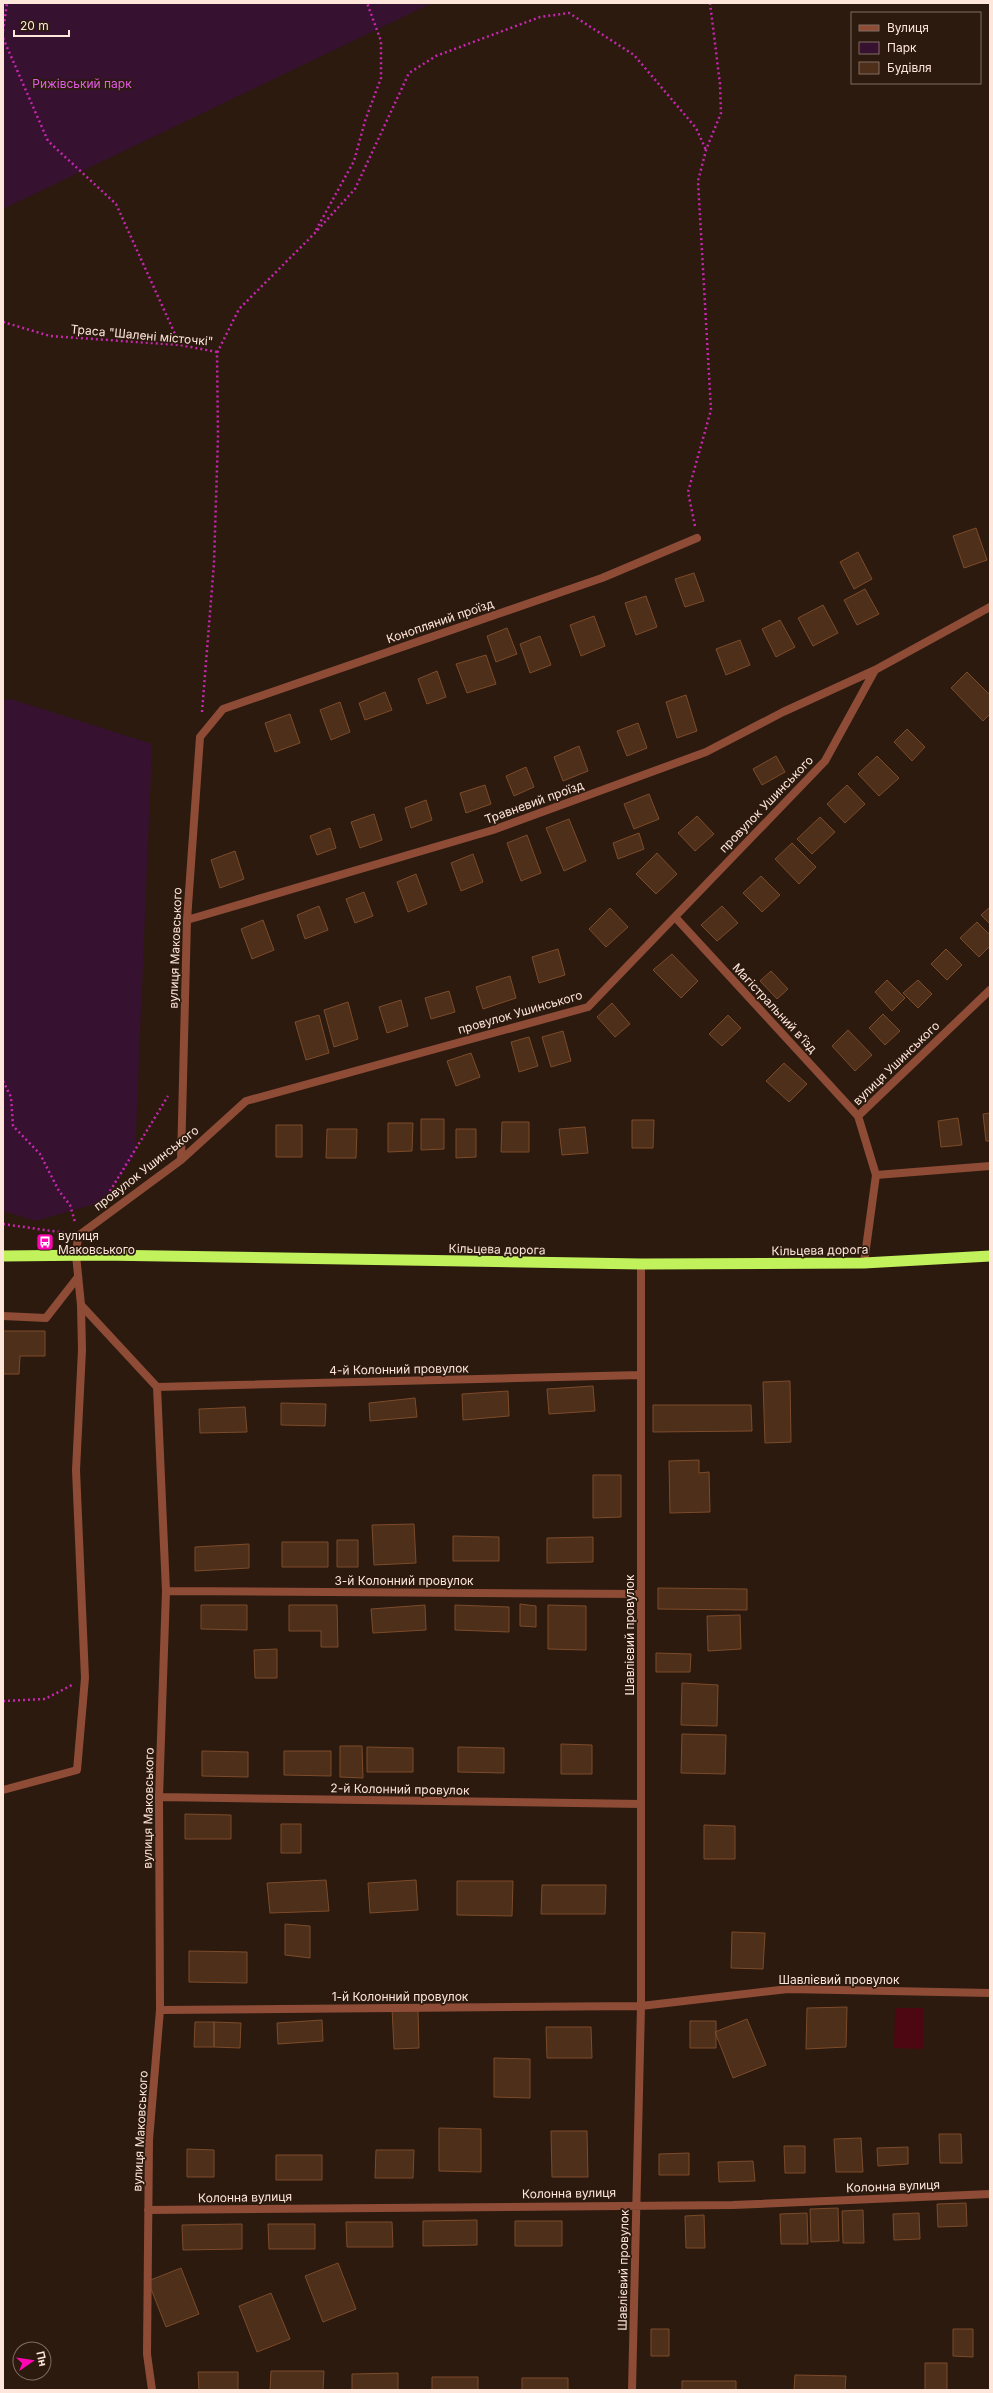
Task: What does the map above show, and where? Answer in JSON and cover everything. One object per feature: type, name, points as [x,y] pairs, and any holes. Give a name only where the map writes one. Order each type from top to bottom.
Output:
[{"type":"highway","name":"Кільцева дорога","points":[[3,1256],[76,1255],[641,1264],[864,1263],[990,1256]]},
{"type":"street","name":"Конопляний проїзд","points":[[200,737],[223,709],[602,578],[697,538]]},
{"type":"street","points":[[875,670],[990,607]]},
{"type":"street","name":"провулок Ушинського","points":[[78,1236],[181,1160],[246,1101],[588,1007],[825,761],[875,670]]},
{"type":"street","name":"Травневий проїзд","points":[[187,920],[493,830],[706,752],[783,712],[875,670]]},
{"type":"street","name":"вулиця Маковського","points":[[181,1160],[187,920],[200,737]]},
{"type":"street","name":"Магістральний в’їзд","points":[[675,917],[858,1116]]},
{"type":"street","name":"вулиця Ушинського","points":[[864,1263],[876,1175],[858,1116],[990,990]]},
{"type":"street","points":[[876,1175],[990,1166]]},
{"type":"street","points":[[3,1790],[77,1770],[85,1678],[76,1470],[82,1350],[81,1305],[76,1255],[78,1236]]},
{"type":"street","name":"Шавлієвий провулок","points":[[632,2390],[641,2006],[641,1264]]},
{"type":"street","points":[[3,1316],[46,1318],[78,1277]]},
{"type":"street","points":[[81,1305],[157,1387]]},
{"type":"street","name":"4-й Колонний провулок","points":[[157,1387],[641,1375]]},
{"type":"street","name":"вулиця Маковського","points":[[152,2390],[147,2354],[149,2140],[160,2010],[159,1797],[166,1591],[157,1387]]},
{"type":"street","name":"3-й Колонний провулок","points":[[166,1591],[641,1594]]},
{"type":"street","name":"2-й Колонний провулок","points":[[159,1797],[641,1804]]},
{"type":"street","name":"Шавлієвий провулок","points":[[641,2006],[788,1989],[990,1993]]},
{"type":"street","name":"1-й Колонний провулок","points":[[160,2010],[641,2006]]},
{"type":"street","name":"Колонна вулиця","points":[[148,2210],[733,2205],[990,2194]]},
{"type":"path","points":[[3,31],[7,3]]},
{"type":"path","points":[[313,235],[354,161],[365,121],[381,78],[381,42],[367,3]]},
{"type":"path","points":[[697,538],[688,492],[711,410],[698,181],[706,150],[721,113],[720,84],[710,3]]},
{"type":"path","points":[[200,737],[214,563],[218,437],[217,352],[239,309],[313,235],[355,189],[409,73],[436,56],[540,17],[570,13],[634,56],[696,128],[706,150]]},
{"type":"path","points":[[3,38],[48,140],[116,204],[180,346]]},
{"type":"path","name":"Траса \"Шаленi мiсточкi\"","points":[[3,322],[50,336],[180,346],[217,352]]},
{"type":"path","points":[[107,1214],[110,1191],[183,1072]]},
{"type":"path","points":[[3,1081],[11,1097],[13,1126],[40,1154],[59,1191],[70,1205],[78,1236],[3,1224]]},
{"type":"path","points":[[3,1701],[45,1699],[85,1678]]},
{"type":"green space","name":"Рижівський парк","points":[[3,3],[432,3],[3,209]]},
{"type":"green space","points":[[11,699],[152,744],[135,1155],[102,1202],[35,1221],[3,1211],[3,700]]},
{"type":"shaded area","points":[[895,2008],[923,2008],[923,2049],[894,2048]]},
{"type":"building","points":[[976,528],[987,560],[964,568],[953,536]]},
{"type":"building","points":[[858,552],[872,579],[854,589],[840,562]]},
{"type":"building","points":[[694,573],[704,601],[685,607],[675,579]]},
{"type":"building","points":[[865,589],[879,614],[857,625],[844,600]]},
{"type":"building","points":[[646,596],[657,627],[636,635],[625,603]]},
{"type":"building","points":[[823,605],[838,633],[813,646],[798,618]]},
{"type":"building","points":[[594,616],[605,646],[581,656],[570,625]]},
{"type":"building","points":[[780,620],[795,647],[776,657],[762,629]]},
{"type":"building","points":[[507,628],[517,654],[496,662],[487,636]]},
{"type":"building","points":[[540,636],[551,665],[530,673],[520,644]]},
{"type":"building","points":[[740,640],[750,665],[726,675],[716,649]]},
{"type":"building","points":[[486,655],[496,684],[467,693],[456,664]]},
{"type":"building","points":[[437,671],[446,697],[427,704],[418,679]]},
{"type":"building","points":[[967,672],[990,695],[990,714],[983,721],[951,688]]},
{"type":"building","points":[[385,692],[392,710],[365,720],[359,703]]},
{"type":"building","points":[[686,695],[697,731],[677,738],[666,702]]},
{"type":"building","points":[[340,702],[350,732],[331,740],[320,710]]},
{"type":"building","points":[[290,714],[300,743],[275,752],[265,723]]},
{"type":"building","points":[[638,723],[647,748],[627,756],[617,731]]},
{"type":"building","points":[[907,729],[925,747],[912,761],[894,742]]},
{"type":"building","points":[[579,746],[588,771],[563,781],[554,757]]},
{"type":"building","points":[[776,756],[785,772],[762,785],[753,769]]},
{"type":"building","points":[[877,756],[899,778],[879,796],[858,774]]},
{"type":"building","points":[[526,767],[534,787],[514,796],[506,776]]},
{"type":"building","points":[[485,785],[491,804],[466,813],[460,793]]},
{"type":"building","points":[[847,785],[865,804],[845,823],[827,804]]},
{"type":"building","points":[[649,794],[659,819],[634,829],[624,804]]},
{"type":"building","points":[[426,800],[432,820],[411,828],[405,808]]},
{"type":"building","points":[[374,814],[382,840],[360,848],[351,822]]},
{"type":"building","points":[[697,816],[714,834],[695,851],[678,833]]},
{"type":"building","points":[[820,817],[835,832],[812,854],[797,839]]},
{"type":"building","points":[[569,819],[586,861],[564,871],[546,828]]},
{"type":"building","points":[[330,828],[336,848],[317,855],[310,836]]},
{"type":"building","points":[[639,833],[644,849],[618,859],[613,843]]},
{"type":"building","points":[[527,835],[541,873],[521,881],[507,843]]},
{"type":"building","points":[[792,843],[816,867],[799,884],[775,859]]},
{"type":"building","points":[[235,851],[244,879],[220,888],[211,860]]},
{"type":"building","points":[[657,853],[677,874],[656,894],[636,874]]},
{"type":"building","points":[[473,854],[483,882],[461,891],[451,863]]},
{"type":"building","points":[[416,874],[427,904],[408,912],[397,882]]},
{"type":"building","points":[[761,876],[780,895],[762,912],[743,893]]},
{"type":"building","points":[[364,892],[373,916],[355,923],[346,899]]},
{"type":"building","points":[[319,906],[328,930],[305,939],[297,915]]},
{"type":"building","points":[[722,906],[738,923],[717,941],[701,925]]},
{"type":"building","points":[[990,907],[990,924],[981,915]]},
{"type":"building","points":[[610,908],[628,927],[606,947],[589,929]]},
{"type":"building","points":[[263,920],[274,950],[252,959],[241,929]]},
{"type":"building","points":[[977,922],[990,935],[990,946],[979,957],[960,938]]},
{"type":"building","points":[[558,949],[565,975],[539,983],[532,957]]},
{"type":"building","points":[[946,949],[962,965],[947,980],[931,964]]},
{"type":"building","points":[[672,954],[698,981],[681,998],[653,970]]},
{"type":"building","points":[[771,971],[788,989],[777,999],[760,981]]},
{"type":"building","points":[[510,976],[516,998],[483,1009],[476,987]]},
{"type":"building","points":[[887,980],[905,998],[892,1011],[875,992]]},
{"type":"building","points":[[918,980],[932,994],[918,1008],[903,993]]},
{"type":"building","points":[[449,991],[455,1012],[431,1019],[425,998]]},
{"type":"building","points":[[401,1000],[408,1026],[387,1033],[379,1007]]},
{"type":"building","points":[[348,1002],[358,1039],[334,1047],[324,1010]]},
{"type":"building","points":[[612,1003],[630,1024],[615,1037],[597,1017]]},
{"type":"building","points":[[883,1014],[900,1031],[885,1045],[869,1028]]},
{"type":"building","points":[[319,1015],[329,1053],[306,1060],[295,1022]]},
{"type":"building","points":[[728,1015],[741,1028],[722,1046],[709,1034]]},
{"type":"building","points":[[848,1030],[872,1055],[855,1071],[832,1046]]},
{"type":"building","points":[[563,1031],[571,1061],[551,1067],[542,1037]]},
{"type":"building","points":[[529,1037],[538,1066],[519,1072],[511,1042]]},
{"type":"building","points":[[471,1053],[480,1077],[456,1086],[447,1061]]},
{"type":"building","points":[[784,1063],[807,1084],[789,1102],[766,1081]]},
{"type":"building","points":[[990,1113],[990,1141],[986,1141],[983,1114]]},
{"type":"building","points":[[958,1118],[962,1145],[941,1147],[938,1121]]},
{"type":"building","points":[[421,1119],[444,1119],[444,1149],[421,1150]]},
{"type":"building","points":[[632,1120],[654,1120],[653,1148],[632,1148]]},
{"type":"building","points":[[502,1122],[529,1122],[529,1152],[501,1152]]},
{"type":"building","points":[[388,1123],[413,1123],[412,1151],[388,1152]]},
{"type":"building","points":[[276,1125],[302,1125],[302,1157],[276,1157]]},
{"type":"building","points":[[585,1127],[588,1153],[562,1155],[559,1129]]},
{"type":"building","points":[[327,1129],[357,1129],[356,1158],[326,1158]]},
{"type":"building","points":[[456,1129],[476,1129],[476,1157],[456,1158]]},
{"type":"building","points":[[3,1331],[45,1331],[45,1356],[20,1356],[19,1374],[3,1374]]},
{"type":"building","points":[[790,1381],[791,1442],[765,1443],[763,1382]]},
{"type":"building","points":[[593,1386],[595,1411],[549,1414],[547,1389]]},
{"type":"building","points":[[508,1391],[509,1416],[463,1420],[462,1394]]},
{"type":"building","points":[[415,1398],[417,1417],[370,1421],[369,1403]]},
{"type":"building","points":[[281,1403],[326,1404],[325,1426],[281,1425]]},
{"type":"building","points":[[653,1405],[751,1405],[752,1431],[653,1432]]},
{"type":"building","points":[[245,1407],[247,1432],[200,1433],[199,1409]]},
{"type":"building","points":[[699,1460],[699,1473],[709,1472],[710,1512],[670,1513],[669,1461]]},
{"type":"building","points":[[593,1475],[621,1475],[621,1517],[593,1518]]},
{"type":"building","points":[[414,1524],[416,1563],[374,1565],[372,1525]]},
{"type":"building","points":[[453,1536],[499,1537],[499,1561],[453,1561]]},
{"type":"building","points":[[593,1537],[593,1562],[547,1563],[547,1538]]},
{"type":"building","points":[[337,1540],[358,1540],[358,1567],[337,1567]]},
{"type":"building","points":[[282,1542],[328,1542],[328,1567],[282,1567]]},
{"type":"building","points":[[249,1544],[249,1568],[195,1571],[195,1547]]},
{"type":"building","points":[[658,1588],[747,1589],[747,1610],[658,1609]]},
{"type":"building","points":[[520,1604],[536,1606],[536,1627],[520,1626]]},
{"type":"building","points":[[201,1605],[247,1605],[247,1630],[201,1629]]},
{"type":"building","points":[[289,1605],[337,1605],[338,1647],[321,1647],[321,1631],[289,1631]]},
{"type":"building","points":[[425,1605],[426,1630],[373,1633],[371,1609]]},
{"type":"building","points":[[455,1605],[509,1607],[509,1632],[455,1630]]},
{"type":"building","points":[[548,1605],[586,1606],[586,1650],[548,1649]]},
{"type":"building","points":[[740,1615],[741,1649],[708,1651],[707,1616]]},
{"type":"building","points":[[277,1649],[277,1678],[255,1678],[254,1650]]},
{"type":"building","points":[[656,1653],[691,1654],[690,1672],[656,1672]]},
{"type":"building","points":[[682,1683],[718,1685],[717,1726],[681,1725]]},
{"type":"building","points":[[682,1734],[726,1735],[725,1774],[681,1773]]},
{"type":"building","points":[[561,1744],[592,1745],[592,1774],[561,1774]]},
{"type":"building","points":[[340,1746],[362,1746],[363,1778],[340,1777]]},
{"type":"building","points":[[367,1747],[413,1748],[413,1772],[367,1772]]},
{"type":"building","points":[[458,1747],[504,1748],[504,1773],[458,1772]]},
{"type":"building","points":[[202,1751],[248,1752],[248,1777],[202,1776]]},
{"type":"building","points":[[284,1751],[331,1751],[331,1776],[284,1775]]},
{"type":"building","points":[[185,1814],[231,1815],[231,1839],[185,1839]]},
{"type":"building","points":[[281,1824],[301,1824],[301,1853],[281,1853]]},
{"type":"building","points":[[704,1825],[735,1826],[735,1859],[704,1859]]},
{"type":"building","points":[[326,1880],[329,1911],[270,1913],[267,1883]]},
{"type":"building","points":[[416,1880],[418,1910],[370,1913],[368,1883]]},
{"type":"building","points":[[457,1881],[513,1881],[512,1916],[457,1915]]},
{"type":"building","points":[[542,1885],[606,1885],[605,1914],[541,1914]]},
{"type":"building","points":[[285,1924],[310,1926],[310,1958],[285,1955]]},
{"type":"building","points":[[732,1932],[765,1933],[763,1969],[731,1968]]},
{"type":"building","points":[[189,1951],[247,1952],[247,1983],[189,1982]]},
{"type":"building","points":[[847,2007],[846,2047],[806,2049],[807,2008]]},
{"type":"building","points":[[392,2008],[418,2010],[419,2048],[394,2049]]},
{"type":"building","points":[[747,2019],[766,2065],[733,2078],[715,2032]]},
{"type":"building","points":[[322,2020],[323,2041],[278,2044],[277,2023]]},
{"type":"building","points":[[690,2021],[716,2021],[716,2048],[690,2048]]},
{"type":"building","points":[[195,2022],[214,2022],[214,2047],[194,2047]]},
{"type":"building","points":[[214,2022],[241,2023],[240,2048],[214,2047]]},
{"type":"building","points":[[546,2027],[591,2027],[592,2058],[547,2058]]},
{"type":"building","points":[[494,2058],[530,2059],[530,2098],[494,2097]]},
{"type":"building","points":[[439,2128],[481,2129],[481,2172],[439,2171]]},
{"type":"building","points":[[551,2131],[587,2131],[588,2177],[552,2177]]},
{"type":"building","points":[[939,2134],[961,2134],[962,2163],[940,2163]]},
{"type":"building","points":[[861,2138],[863,2172],[836,2172],[834,2139]]},
{"type":"building","points":[[784,2146],[805,2146],[805,2173],[785,2173]]},
{"type":"building","points":[[908,2147],[908,2164],[878,2166],[877,2148]]},
{"type":"building","points":[[187,2149],[214,2150],[214,2177],[187,2177]]},
{"type":"building","points":[[376,2150],[414,2150],[413,2178],[375,2178]]},
{"type":"building","points":[[689,2153],[689,2175],[659,2175],[659,2154]]},
{"type":"building","points":[[276,2155],[322,2155],[322,2180],[276,2180]]},
{"type":"building","points":[[753,2161],[755,2181],[719,2182],[718,2162]]},
{"type":"building","points":[[966,2203],[967,2226],[938,2227],[937,2204]]},
{"type":"building","points":[[838,2208],[839,2241],[811,2242],[810,2209]]},
{"type":"building","points":[[863,2210],[864,2243],[843,2243],[842,2211]]},
{"type":"building","points":[[807,2213],[808,2244],[781,2244],[780,2214]]},
{"type":"building","points":[[919,2213],[920,2239],[894,2240],[893,2214]]},
{"type":"building","points":[[704,2215],[705,2248],[686,2248],[685,2216]]},
{"type":"building","points":[[477,2220],[477,2245],[423,2246],[423,2221]]},
{"type":"building","points":[[515,2221],[562,2221],[562,2246],[515,2246]]},
{"type":"building","points":[[346,2222],[392,2222],[393,2247],[347,2247]]},
{"type":"building","points":[[242,2224],[242,2249],[183,2250],[182,2225]]},
{"type":"building","points":[[268,2224],[315,2224],[315,2249],[269,2249]]},
{"type":"building","points":[[338,2263],[356,2309],[323,2322],[305,2276]]},
{"type":"building","points":[[181,2268],[199,2314],[166,2327],[148,2281]]},
{"type":"building","points":[[271,2293],[290,2339],[257,2352],[239,2306]]},
{"type":"building","points":[[651,2329],[669,2329],[669,2356],[651,2356]]},
{"type":"building","points":[[953,2329],[973,2329],[973,2357],[953,2356]]},
{"type":"building","points":[[925,2363],[947,2363],[947,2390],[925,2390]]},
{"type":"building","points":[[271,2371],[324,2371],[323,2390],[270,2390]]},
{"type":"building","points":[[198,2372],[238,2372],[238,2390],[199,2390]]},
{"type":"building","points":[[398,2373],[398,2390],[352,2390],[352,2374]]},
{"type":"building","points":[[795,2375],[846,2376],[845,2390],[794,2390]]},
{"type":"building","points":[[432,2377],[478,2377],[478,2390],[432,2390]]},
{"type":"building","points":[[522,2378],[568,2378],[568,2390],[522,2390]]},
{"type":"building","points":[[682,2381],[736,2381],[736,2390],[682,2390]]},
{"type":"place","name":"вулиця Маковського","points":[[45,1242]]}]
